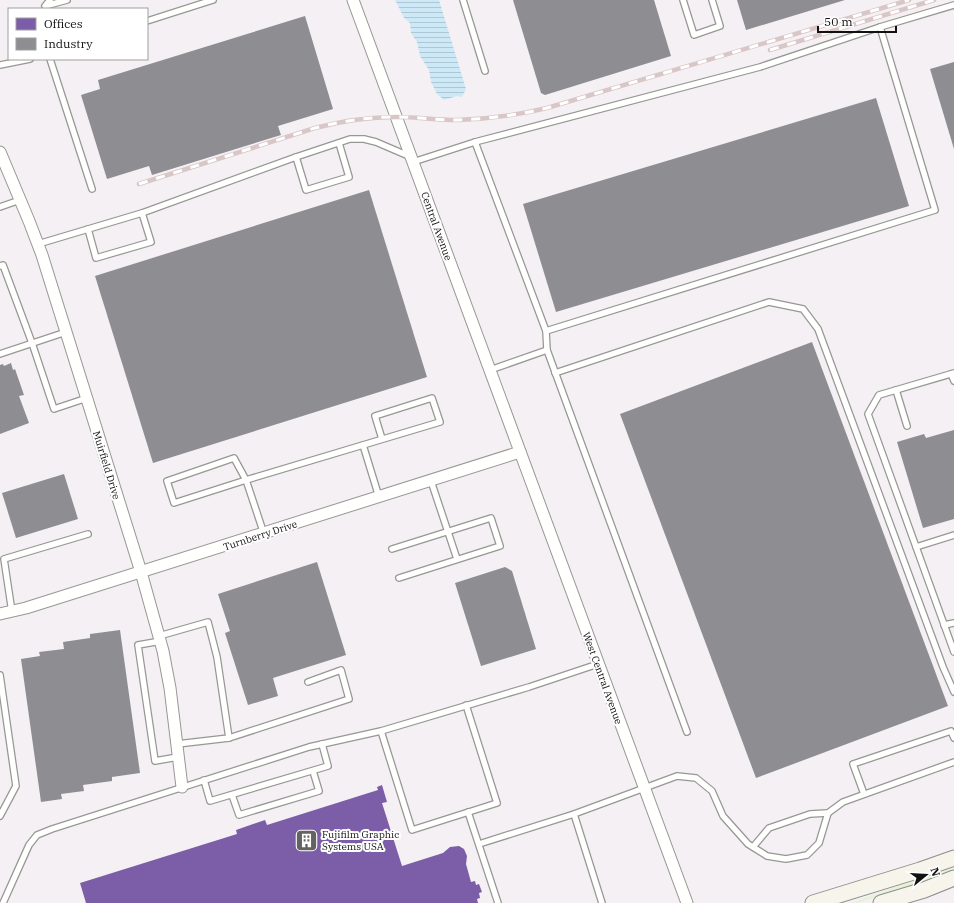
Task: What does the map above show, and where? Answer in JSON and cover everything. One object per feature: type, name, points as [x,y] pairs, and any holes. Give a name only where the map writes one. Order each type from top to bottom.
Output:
[{"type":"main road","points":[[813,903],[954,858]]},
{"type":"main road","points":[[881,903],[954,878]]},
{"type":"street","name":"Central Avenue","points":[[353,0],[520,452]]},
{"type":"street","name":"Muirfield Drive","points":[[0,152],[38,244],[141,572],[160,639],[170,688],[182,787]]},
{"type":"street","name":"Turnberry Drive","points":[[0,614],[12,612],[264,534],[520,452]]},
{"type":"street","name":"West Central Avenue","points":[[520,452],[686,903]]},
{"type":"lane","points":[[50,0],[45,6],[67,0]]},
{"type":"lane","points":[[148,21],[213,0]]},
{"type":"lane","points":[[463,0],[485,71]]},
{"type":"lane","points":[[683,0],[694,35],[720,26],[712,0]]},
{"type":"lane","points":[[38,244],[142,213],[350,139],[364,139],[376,142],[412,160],[475,142],[760,68],[880,27],[954,5]]},
{"type":"lane","points":[[546,331],[935,210],[880,27]]},
{"type":"lane","points":[[0,65],[25,60]]},
{"type":"lane","points":[[50,60],[92,189]]},
{"type":"lane","points":[[296,157],[306,190],[349,177],[339,142]]},
{"type":"lane","points":[[475,142],[546,331],[547,350],[555,373],[687,732]]},
{"type":"lane","points":[[0,207],[20,200]]},
{"type":"lane","points":[[88,229],[96,258],[144,244],[150,242],[142,213]]},
{"type":"lane","points":[[0,266],[3,265],[54,409],[87,398]]},
{"type":"lane","points":[[555,373],[769,302],[803,309],[818,329],[943,667],[954,692]]},
{"type":"lane","points":[[0,354],[66,332]]},
{"type":"lane","points":[[490,370],[547,350]]},
{"type":"lane","points":[[954,381],[953,373],[878,395],[868,414],[954,652]]},
{"type":"lane","points":[[896,390],[907,426]]},
{"type":"lane","points":[[264,534],[246,480],[234,458],[167,481],[174,503],[246,480],[440,422],[432,398],[375,416],[382,439]]},
{"type":"lane","points":[[363,445],[379,497]]},
{"type":"lane","points":[[431,481],[456,559]]},
{"type":"lane","points":[[392,549],[491,518],[500,546],[399,578]]},
{"type":"lane","points":[[12,612],[4,559],[88,534]]},
{"type":"lane","points":[[916,547],[954,535]]},
{"type":"lane","points":[[178,757],[155,761],[138,645],[208,622],[217,657],[229,738]]},
{"type":"lane","points":[[944,625],[954,623]]},
{"type":"lane","points":[[3,903],[29,845],[37,835],[309,747],[381,731],[529,687],[598,664]]},
{"type":"lane","points":[[177,744],[229,738],[350,699],[341,670],[308,682]]},
{"type":"lane","points":[[0,675],[16,786],[0,816]]},
{"type":"lane","points":[[381,731],[412,830],[497,803],[466,705]]},
{"type":"lane","points":[[954,724],[951,731],[954,738]]},
{"type":"lane","points":[[864,794],[852,764],[951,731]]},
{"type":"lane","points":[[204,780],[210,801],[328,766],[322,744]]},
{"type":"lane","points":[[753,847],[769,828],[810,814],[828,813],[843,802],[954,762]]},
{"type":"lane","points":[[232,795],[239,815],[319,791],[313,770]]},
{"type":"lane","points":[[479,844],[574,814],[677,776],[696,778],[712,792],[723,816],[748,844],[768,856],[786,859],[807,855],[820,843],[828,813]]},
{"type":"lane","points":[[468,812],[498,903]]},
{"type":"lane","points":[[574,814],[602,903]]},
{"type":"shaded area","points":[[0,0],[954,0],[954,903],[0,903]]},
{"type":"green space","points":[[954,865],[954,871],[928,881],[858,903],[851,903]]},
{"type":"water","points":[[395,0],[439,0],[466,89],[462,97],[457,96],[444,100],[437,94],[431,82],[429,70],[420,56],[417,42],[411,33],[410,23],[404,18]]},
{"type":"building: Offices","name":"Fujifilm Graphic Systems USA","points":[[382,785],[387,802],[382,803],[402,866],[443,853],[450,847],[459,846],[464,849],[467,856],[466,864],[471,882],[475,881],[476,885],[479,884],[482,892],[479,893],[480,898],[477,899],[478,903],[86,903],[80,883],[237,834],[236,830],[265,820],[267,825],[378,790],[377,787]]},
{"type":"building: Industry","points":[[513,0],[654,0],[671,56],[545,95],[541,93]]},
{"type":"building: Industry","points":[[737,0],[845,0],[746,30]]},
{"type":"building: Industry","points":[[305,16],[333,109],[278,126],[281,135],[152,175],[149,166],[107,179],[81,95],[100,89],[98,80]]},
{"type":"building: Industry","points":[[954,62],[954,149],[930,69]]},
{"type":"building: Industry","points":[[876,98],[909,206],[556,312],[523,204]]},
{"type":"building: Industry","points":[[369,190],[427,377],[153,463],[95,276]]},
{"type":"building: Industry","points":[[812,342],[948,706],[756,778],[620,414]]},
{"type":"building: Industry","points":[[11,363],[13,370],[15,369],[24,395],[19,396],[29,423],[0,434],[0,365],[3,364],[4,366]]},
{"type":"building: Industry","points":[[954,430],[954,519],[923,528],[897,442],[924,434],[926,438]]},
{"type":"building: Industry","points":[[64,474],[78,519],[16,538],[2,493]]},
{"type":"building: Industry","points":[[317,562],[346,655],[273,678],[278,696],[248,705],[225,633],[230,631],[218,594]]},
{"type":"building: Industry","points":[[505,567],[512,571],[536,649],[481,666],[455,583]]},
{"type":"building: Industry","points":[[120,630],[140,773],[112,777],[112,781],[83,785],[84,791],[61,794],[62,799],[41,802],[21,659],[40,656],[39,652],[64,649],[63,642],[90,638],[90,634]]},
{"type":"railway","points":[[139,184],[315,128],[345,121],[396,117],[449,120],[491,118],[547,108],[909,0]]},
{"type":"railway","points":[[770,50],[934,0]]},
{"type":"place","name":"Fujifilm Graphic Systems USA","points":[[306,840]]}]
